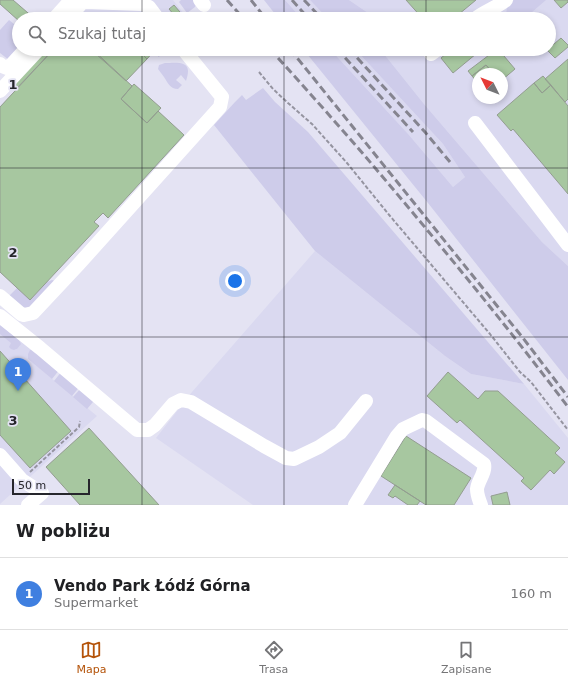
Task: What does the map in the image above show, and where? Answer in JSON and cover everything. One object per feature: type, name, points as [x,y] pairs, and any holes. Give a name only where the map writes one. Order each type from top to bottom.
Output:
[{"type":"lane","points":[[60,12],[71,0]]},
{"type":"lane","points":[[486,12],[499,6],[506,0]]},
{"type":"lane","points":[[74,12],[82,3],[85,2],[153,4]]},
{"type":"lane","points":[[0,64],[7,68],[19,56]]},
{"type":"lane","points":[[0,92],[33,56]]},
{"type":"lane","points":[[0,296],[21,314],[24,315],[33,313],[220,107],[222,97],[189,56]]},
{"type":"lane","points":[[475,123],[568,245]]},
{"type":"lane","points":[[0,316],[137,430],[148,430],[155,425],[173,404],[181,400],[191,402],[264,446],[286,458],[294,459],[319,447],[340,433],[366,401]]},
{"type":"lane","points":[[360,503],[397,436],[403,428],[422,420],[426,421],[484,464],[485,468],[477,488],[480,505]]},
{"type":"lane","points":[[0,455],[22,480],[42,493],[28,505]]},
{"type":"path","points":[[259,72],[273,89],[312,124],[347,163],[520,372],[531,382],[568,430]]},
{"type":"path","points":[[22,480],[79,427],[80,420]]},
{"type":"shaded area","points":[[78,0],[173,0],[182,12],[67,12]]},
{"type":"shaded area","points":[[181,0],[193,0],[196,4],[195,7],[186,12],[179,2]]},
{"type":"shaded area","points":[[264,0],[285,0],[296,12],[273,12]]},
{"type":"shaded area","points":[[285,0],[310,0],[321,12],[296,12]]},
{"type":"shaded area","points":[[310,0],[349,0],[367,12],[321,12]]},
{"type":"shaded area","points":[[349,0],[568,0],[568,266],[542,242],[424,104],[386,56],[556,56],[556,12],[367,12]]},
{"type":"shaded area","points":[[514,0],[546,0],[532,12],[506,12],[507,5]]},
{"type":"shaded area","points":[[9,20],[12,22],[13,56],[9,60],[0,53],[0,30]]},
{"type":"shaded area","points":[[309,56],[336,56],[409,135],[453,187],[465,177],[443,144],[361,56],[386,56],[424,104],[542,242],[568,266],[568,380],[428,203]]},
{"type":"shaded area","points":[[336,56],[361,56],[443,144],[465,177],[453,187],[409,135]]},
{"type":"shaded area","points":[[165,63],[179,63],[187,67],[188,72],[186,81],[181,75],[176,80],[182,85],[178,89],[173,88],[170,85],[158,69],[159,65]]},
{"type":"shaded area","points":[[263,88],[275,102],[308,132],[524,384],[471,374],[445,356],[315,251],[214,125],[242,95],[246,100]]},
{"type":"shaded area","points":[[315,251],[445,356],[471,374],[524,384],[568,438],[568,505],[253,505],[156,438],[192,392]]},
{"type":"shaded area","points":[[52,280],[55,281],[34,305],[26,309],[8,297],[17,288],[30,300],[47,282]]},
{"type":"shaded area","points":[[0,325],[34,350],[28,359],[97,416],[0,504]]},
{"type":"shaded area","points":[[0,325],[19,340],[21,344],[17,349],[14,350],[9,347],[11,343],[0,334]]},
{"type":"shaded area","points":[[30,350],[34,350],[60,369],[52,379],[28,359]]},
{"type":"shaded area","points":[[62,371],[81,385],[72,396],[54,381]]},
{"type":"shaded area","points":[[82,387],[92,394],[93,402],[87,409],[73,397]]},
{"type":"building","points":[[0,0],[13,0],[27,12],[12,12],[12,15],[0,4]]},
{"type":"building","points":[[406,0],[476,0],[461,12],[417,12]]},
{"type":"building","points":[[554,0],[568,0],[568,2],[561,8]]},
{"type":"building","points":[[174,5],[180,12],[172,12],[169,9]]},
{"type":"building","points":[[561,38],[568,45],[568,47],[555,58],[553,56],[556,56],[556,42]]},
{"type":"building","points":[[40,56],[47,56],[17,88],[13,85]]},
{"type":"building","points":[[47,56],[100,56],[132,86],[121,99],[147,123],[158,111],[184,135],[108,218],[103,213],[94,222],[99,226],[30,300],[0,272],[0,107]]},
{"type":"building","points":[[98,56],[144,56],[147,59],[126,81]]},
{"type":"building","points":[[443,56],[474,56],[453,73],[441,58]]},
{"type":"building","points":[[488,56],[504,56],[515,69],[508,75],[508,68],[489,68],[486,65],[482,68],[472,68],[472,76],[468,71]]},
{"type":"building","points":[[568,59],[568,99],[565,102],[545,79]]},
{"type":"building","points":[[543,76],[551,85],[542,93],[534,83]]},
{"type":"building","points":[[534,83],[542,93],[551,85],[568,106],[568,194],[513,129],[511,131],[497,115]]},
{"type":"building","points":[[134,84],[161,108],[147,123],[121,99]]},
{"type":"building","points":[[0,351],[71,431],[30,468],[0,435]]},
{"type":"building","points":[[448,372],[478,399],[485,391],[498,391],[560,448],[555,453],[565,462],[554,474],[550,470],[531,490],[521,481],[524,478],[460,420],[457,423],[427,396]]},
{"type":"building","points":[[89,428],[159,505],[80,505],[46,467]]},
{"type":"building","points":[[406,436],[471,478],[454,505],[426,505],[381,476]]},
{"type":"building","points":[[395,485],[420,501],[417,505],[408,505],[395,496],[393,498],[388,495]]},
{"type":"building","points":[[507,492],[510,505],[493,505],[491,496]]},
{"type":"railway","points":[[227,0],[238,12]]},
{"type":"railway","points":[[251,0],[260,12]]},
{"type":"railway","points":[[292,0],[303,12]]},
{"type":"railway","points":[[304,0],[315,12]]},
{"type":"railway","points":[[276,56],[376,169],[498,317],[568,407]]},
{"type":"railway","points":[[296,56],[523,338],[568,397]]},
{"type":"railway","points":[[343,56],[413,132]]},
{"type":"railway","points":[[355,56],[425,132],[450,162]]},
{"type":"place","name":"Vendo Park Łódź Górna","points":[[18,391]]}]
